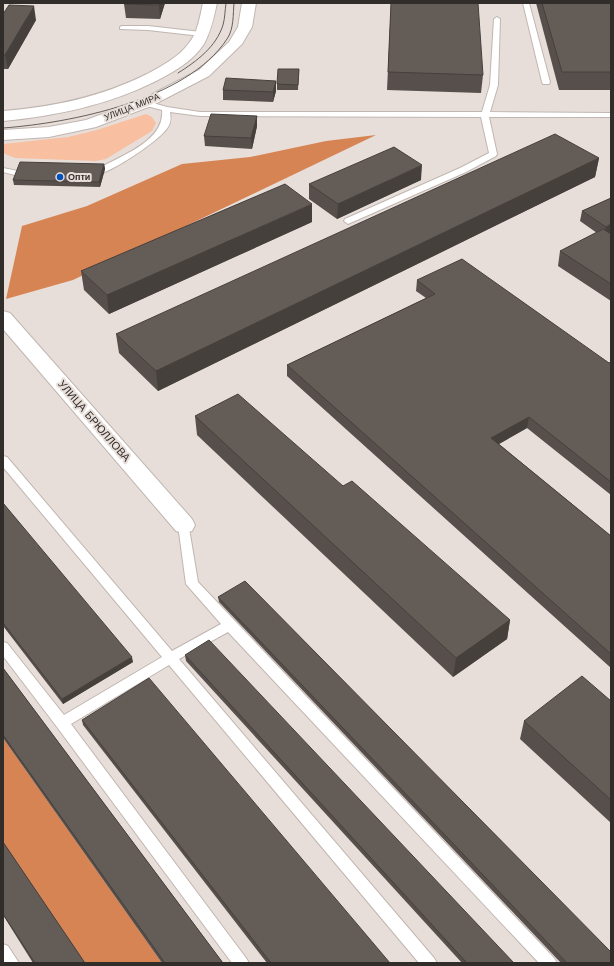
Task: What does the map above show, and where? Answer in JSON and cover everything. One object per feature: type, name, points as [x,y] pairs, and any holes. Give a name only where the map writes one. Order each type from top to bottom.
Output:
[{"type":"street","name":"УЛИЦА МИРА","points":[[3,116],[55,110],[98,100],[140,84],[174,66],[194,48],[201,34],[210,3]]},
{"type":"street","name":"УЛИЦА МИРА","points":[[3,135],[49,132],[90,124],[146,103],[204,73],[235,44],[245,27],[248,8]]},
{"type":"street","name":"УЛИЦА БРЮЛЛОВА","points":[[3,317],[184,525]]},
{"type":"lane","points":[[526,3],[546,82]]},
{"type":"lane","points":[[348,221],[463,170],[493,154],[485,115],[494,85],[497,19]]},
{"type":"lane","points":[[122,28],[148,28],[201,34]]},
{"type":"lane","points":[[146,103],[166,109],[200,114],[611,115]]},
{"type":"lane","points":[[80,177],[88,177],[134,154],[159,132],[167,120],[166,109]]},
{"type":"lane","points":[[3,170],[37,176]]},
{"type":"lane","points":[[3,460],[429,963]]},
{"type":"lane","points":[[184,525],[192,584],[549,963]]},
{"type":"lane","points":[[62,723],[170,658],[229,625]]},
{"type":"lane","points":[[3,647],[62,723],[241,963]]},
{"type":"lane","points":[[3,951],[11,963]]},
{"type":"shaded area","points":[[146,114],[152,117],[156,123],[152,131],[106,159],[96,161],[15,158],[3,153],[3,144],[68,137],[97,130]]},
{"type":"shaded area","points":[[376,135],[73,280],[6,299],[22,226],[87,206],[182,164],[250,157],[326,141]]},
{"type":"shaded area","points":[[3,738],[162,963],[83,963],[3,845]]},
{"type":"building","points":[[159,3],[159,5],[124,4]]},
{"type":"building","points":[[391,3],[478,3],[483,75],[388,72]]},
{"type":"building","points":[[542,3],[611,3],[611,72],[562,72]]},
{"type":"building","points":[[9,5],[34,6],[5,55],[3,55],[3,14]]},
{"type":"building","points":[[278,69],[299,69],[298,85],[277,84]]},
{"type":"building","points":[[226,78],[276,81],[273,92],[223,90]]},
{"type":"building","points":[[211,114],[257,116],[251,138],[204,136]]},
{"type":"building","points":[[555,134],[599,158],[156,371],[116,334]]},
{"type":"building","points":[[394,147],[422,165],[338,204],[309,184]]},
{"type":"building","name":"Опти","points":[[20,162],[104,164],[99,182],[13,180]]},
{"type":"building","points":[[285,184],[312,204],[107,295],[81,271]]},
{"type":"building","points":[[611,198],[611,224],[606,227],[582,211]]},
{"type":"building","points":[[603,229],[611,234],[611,284],[560,251]]},
{"type":"building","points":[[462,259],[609,363],[611,362],[611,482],[529,417],[491,438],[611,536],[611,654],[287,365],[435,294],[417,280]]},
{"type":"building","points":[[238,394],[343,486],[352,481],[510,620],[456,658],[195,416]]},
{"type":"building","points":[[3,503],[132,657],[62,699],[3,623]]},
{"type":"building","points":[[245,581],[611,952],[611,963],[567,963],[218,597]]},
{"type":"building","points":[[209,640],[514,963],[467,963],[185,655]]},
{"type":"building","points":[[3,668],[223,963],[165,963],[3,735]]},
{"type":"building","points":[[582,676],[611,701],[611,800],[524,721]]},
{"type":"building","points":[[149,678],[390,963],[271,963],[82,720]]},
{"type":"building","points":[[3,842],[85,963],[35,963],[3,914]]},
{"type":"tram line","points":[[178,73],[205,53],[216,40],[223,25],[226,3]]},
{"type":"tram line","points":[[3,128],[61,121],[93,114],[156,93],[185,78],[209,60],[227,39],[232,26],[234,3]]},
{"type":"place","name":"Опти","points":[[60,177]]}]
